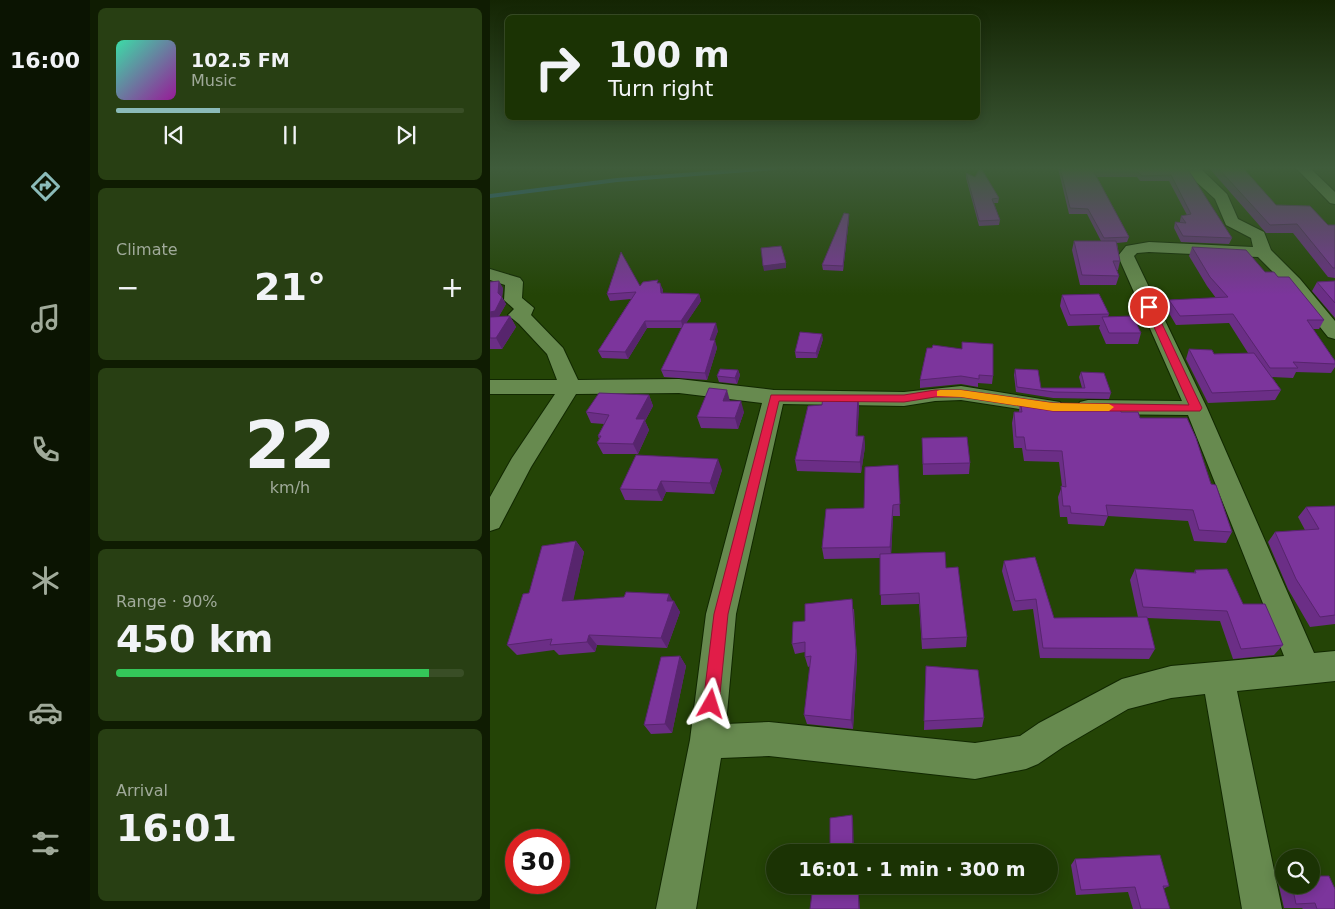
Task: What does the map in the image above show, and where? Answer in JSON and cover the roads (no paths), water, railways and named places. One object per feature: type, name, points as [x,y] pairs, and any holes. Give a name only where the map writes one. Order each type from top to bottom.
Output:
[{"type":"street","points":[[1227,210],[1231,222],[1258,235],[1262,252],[1294,283],[1335,333]]},
{"type":"street","points":[[707,740],[730,742],[769,739],[975,761],[1026,752],[1051,734],[1122,696],[1171,682],[1320,668],[1126,256],[1132,249],[1149,247],[1262,252]]},
{"type":"street","points":[[490,274],[514,282],[513,300],[525,308],[524,311],[517,315],[526,320],[556,352],[570,387]]},
{"type":"street","points":[[1294,283],[1318,284]]},
{"type":"street","points":[[490,387],[679,386],[774,397],[904,399],[935,394],[961,394],[1053,407],[1196,408]]},
{"type":"street","points":[[490,521],[521,464],[570,387]]},
{"type":"street","points":[[676,909],[707,740],[721,614],[774,397]]},
{"type":"street","points":[[1218,678],[1262,909]]}]
